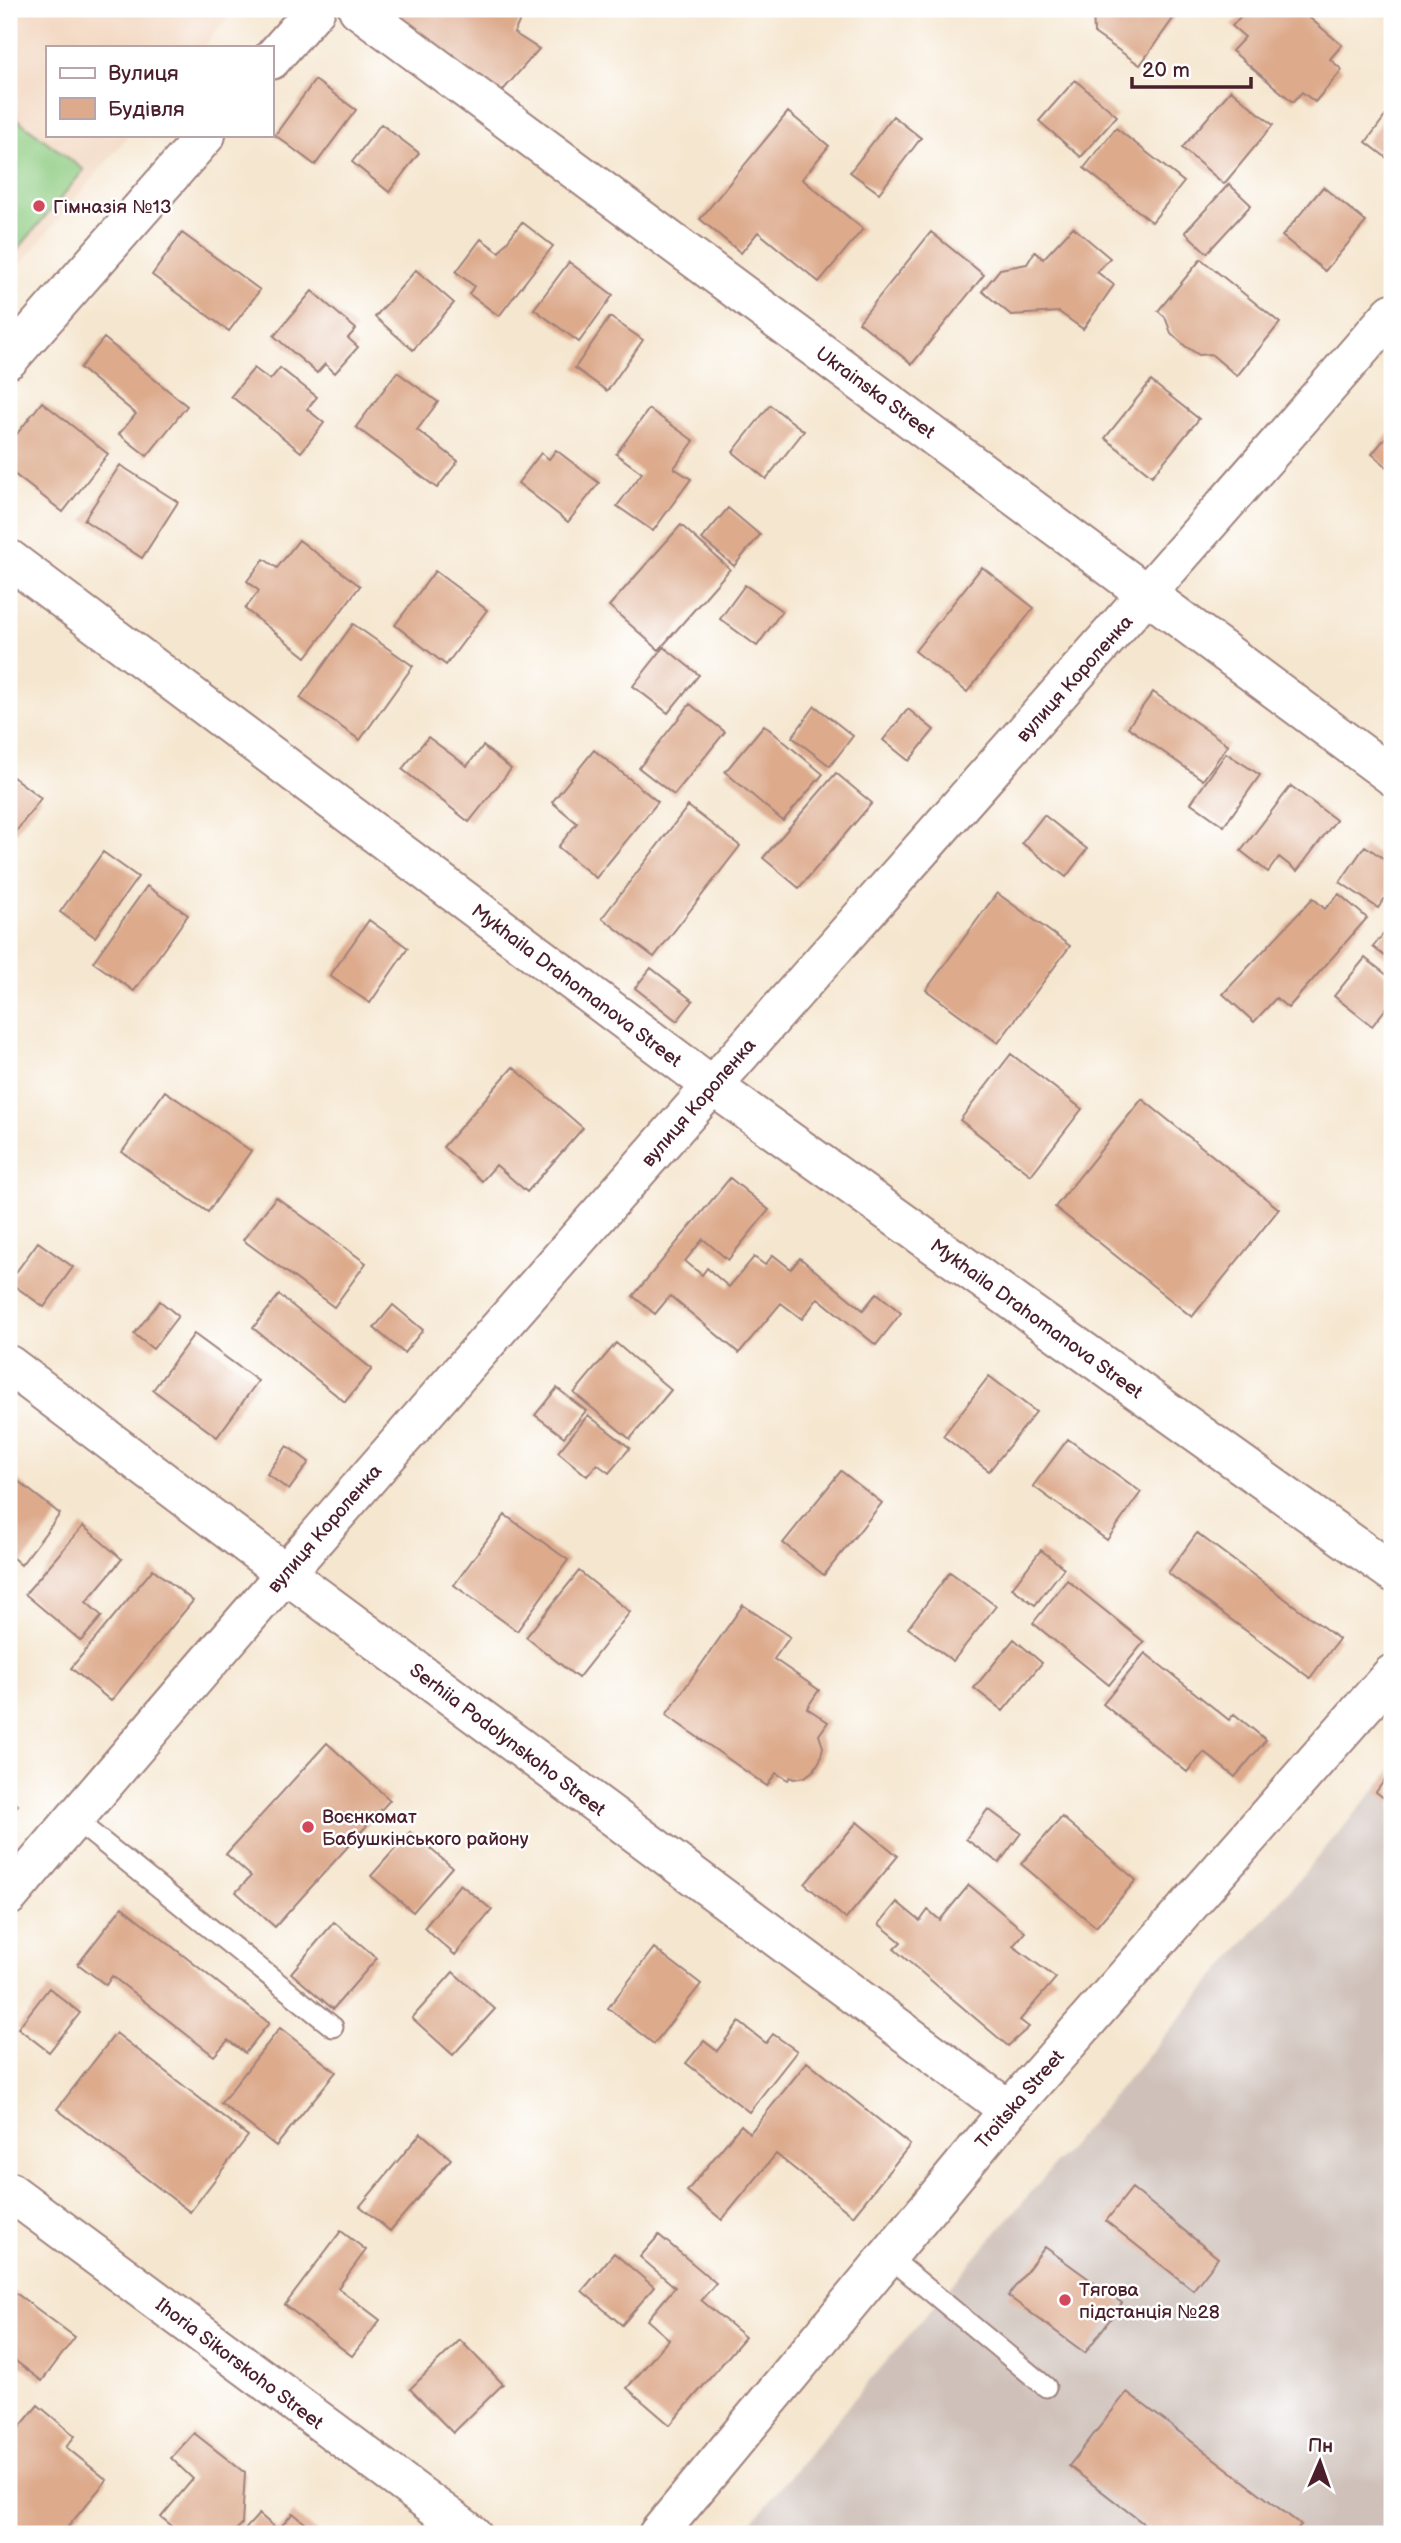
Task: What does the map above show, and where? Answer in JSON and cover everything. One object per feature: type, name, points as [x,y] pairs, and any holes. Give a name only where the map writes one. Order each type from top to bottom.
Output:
[{"type":"street","points":[[273,58],[316,9]]},
{"type":"street","name":"Ukrainska Street","points":[[358,9],[1392,776]]},
{"type":"street","points":[[9,359],[205,136]]},
{"type":"street","name":"вулиця Короленка","points":[[9,1896],[285,1573],[711,1085],[1149,594],[1392,313]]},
{"type":"street","name":"Mykhaila Drahomanova Street","points":[[9,559],[711,1085],[1392,1572]]},
{"type":"street","name":"Serhiia Podolynskoho Street","points":[[9,1365],[1009,2110]]},
{"type":"street","name":"Troitska Street","points":[[658,2534],[1009,2110],[1392,1674]]},
{"type":"street","name":"Ihoria Sikorskoho Street","points":[[9,2191],[472,2534]]},
{"type":"lane","points":[[74,1819],[332,2027]]},
{"type":"lane","points":[[888,2256],[1046,2386]]},
{"type":"shaded area","name":"Гімназія №13","points":[[9,9],[236,9],[204,46],[46,46],[46,136],[128,136],[9,278]]},
{"type":"shaded area","points":[[1392,1770],[1392,2534],[742,2534],[861,2391]]},
{"type":"green space","points":[[9,113],[84,170],[9,260]]},
{"type":"building","points":[[389,9],[525,9],[514,33],[539,49],[498,96]]},
{"type":"building","points":[[1093,9],[1180,9],[1140,65],[1094,33]]},
{"type":"building","points":[[1247,9],[1299,9],[1342,45],[1330,59],[1342,70],[1315,102],[1302,92],[1293,102],[1232,51],[1245,37],[1232,26]]},
{"type":"building","points":[[315,80],[356,110],[315,165],[275,135]]},
{"type":"building","points":[[1075,80],[1117,116],[1081,157],[1039,121]]},
{"type":"building","points":[[1231,90],[1273,125],[1224,184],[1182,148]]},
{"type":"building","points":[[1392,107],[1392,162],[1366,142]]},
{"type":"building","points":[[788,112],[829,146],[802,179],[863,229],[819,282],[758,232],[741,253],[700,219]]},
{"type":"building","points":[[893,116],[921,138],[879,193],[850,172]]},
{"type":"building","points":[[381,124],[419,153],[389,192],[352,162]]},
{"type":"building","points":[[1116,128],[1184,182],[1152,222],[1084,168]]},
{"type":"building","points":[[1229,184],[1251,205],[1207,253],[1185,232]]},
{"type":"building","points":[[1323,187],[1366,222],[1325,271],[1282,236]]},
{"type":"building","points":[[522,222],[553,246],[499,316],[469,294],[474,286],[456,272],[481,239],[499,252]]},
{"type":"building","points":[[1073,227],[1110,258],[1097,272],[1114,285],[1083,329],[1059,312],[1011,315],[982,291],[1000,269],[1027,264],[1035,251],[1043,259]]},
{"type":"building","points":[[931,232],[984,275],[912,364],[859,322]]},
{"type":"building","points":[[182,233],[260,290],[229,331],[152,275]]},
{"type":"building","points":[[1201,259],[1280,323],[1237,376],[1211,354],[1199,355],[1185,346],[1171,333],[1165,317],[1158,311]]},
{"type":"building","points":[[569,262],[613,295],[579,342],[534,309]]},
{"type":"building","points":[[416,270],[454,303],[413,350],[375,317]]},
{"type":"building","points":[[312,291],[356,329],[348,338],[358,347],[335,373],[325,364],[317,373],[274,336]]},
{"type":"building","points":[[610,317],[643,340],[607,391],[575,368]]},
{"type":"building","points":[[104,338],[187,406],[147,456],[119,434],[136,414],[80,368]]},
{"type":"building","points":[[254,368],[270,380],[280,368],[317,397],[307,409],[324,423],[301,452],[231,396]]},
{"type":"building","points":[[397,372],[438,402],[417,430],[458,461],[437,488],[356,427]]},
{"type":"building","points":[[1151,381],[1199,419],[1152,476],[1105,438]]},
{"type":"building","points":[[42,402],[108,454],[63,512],[9,470],[9,444]]},
{"type":"building","points":[[770,405],[804,431],[766,479],[733,452]]},
{"type":"building","points":[[649,409],[694,441],[674,468],[691,479],[653,531],[617,506],[642,473],[616,454]]},
{"type":"building","points":[[1392,430],[1392,471],[1372,454]]},
{"type":"building","points":[[556,450],[599,483],[568,522],[518,483],[541,453],[549,459]]},
{"type":"building","points":[[120,465],[178,502],[142,558],[84,520]]},
{"type":"building","points":[[728,508],[760,535],[734,566],[702,539]]},
{"type":"building","points":[[681,525],[730,569],[659,650],[609,606]]},
{"type":"building","points":[[299,540],[360,586],[306,657],[245,609],[259,591],[247,581],[264,559],[277,568]]},
{"type":"building","points":[[982,567],[1034,608],[967,692],[915,651]]},
{"type":"building","points":[[435,571],[487,610],[446,665],[395,625]]},
{"type":"building","points":[[745,585],[782,611],[757,646],[720,619]]},
{"type":"building","points":[[353,624],[413,666],[360,740],[300,698]]},
{"type":"building","points":[[664,647],[699,675],[668,713],[633,686]]},
{"type":"building","points":[[1153,692],[1228,745],[1203,780],[1128,727]]},
{"type":"building","points":[[690,704],[725,732],[674,795],[639,768]]},
{"type":"building","points":[[815,706],[853,736],[830,766],[792,737]]},
{"type":"building","points":[[908,709],[934,730],[909,761],[883,740]]},
{"type":"building","points":[[764,725],[823,774],[783,821],[725,772]]},
{"type":"building","points":[[428,737],[467,766],[483,746],[511,769],[469,822],[402,769]]},
{"type":"building","points":[[594,750],[658,802],[596,878],[558,847],[577,823],[552,802]]},
{"type":"building","points":[[1226,753],[1260,775],[1224,826],[1191,803]]},
{"type":"building","points":[[836,773],[872,803],[799,888],[763,858]]},
{"type":"building","points":[[9,774],[41,798],[9,841]]},
{"type":"building","points":[[1291,786],[1336,820],[1297,871],[1279,857],[1268,872],[1241,851]]},
{"type":"building","points":[[688,806],[740,846],[654,957],[602,918]]},
{"type":"building","points":[[1044,815],[1087,849],[1066,877],[1022,843]]},
{"type":"building","points":[[1365,846],[1392,864],[1392,888],[1378,908],[1340,882]]},
{"type":"building","points":[[103,852],[138,877],[95,937],[60,912]]},
{"type":"building","points":[[147,886],[188,915],[134,991],[93,962]]},
{"type":"building","points":[[997,893],[1070,946],[998,1043],[926,990]]},
{"type":"building","points":[[1339,894],[1367,918],[1288,1008],[1276,998],[1254,1022],[1223,994],[1313,898],[1325,909]]},
{"type":"building","points":[[369,920],[408,948],[370,1003],[330,976]]},
{"type":"building","points":[[1392,923],[1392,962],[1373,947]]},
{"type":"building","points":[[1365,958],[1392,979],[1392,1001],[1372,1026],[1334,996]]},
{"type":"building","points":[[651,968],[693,1001],[677,1021],[635,988]]},
{"type":"building","points":[[1011,1054],[1082,1109],[1031,1175],[960,1120]]},
{"type":"building","points":[[513,1067],[583,1128],[527,1192],[496,1165],[482,1181],[443,1147]]},
{"type":"building","points":[[165,1091],[251,1151],[208,1212],[122,1152]]},
{"type":"building","points":[[1142,1099],[1279,1209],[1192,1317],[1055,1207]]},
{"type":"building","points":[[730,1178],[769,1210],[728,1260],[703,1239],[685,1261],[702,1275],[707,1268],[729,1287],[754,1257],[765,1265],[773,1255],[791,1269],[800,1258],[863,1310],[877,1293],[901,1313],[876,1345],[818,1298],[802,1319],[781,1303],[739,1353],[670,1296],[655,1314],[633,1296]]},
{"type":"building","points":[[276,1197],[366,1263],[334,1307],[243,1240]]},
{"type":"building","points":[[38,1242],[73,1267],[44,1307],[9,1282]]},
{"type":"building","points":[[279,1295],[372,1369],[345,1402],[253,1328]]},
{"type":"building","points":[[160,1301],[178,1316],[153,1349],[134,1334]]},
{"type":"building","points":[[393,1305],[423,1330],[404,1353],[374,1328]]},
{"type":"building","points":[[194,1334],[258,1381],[217,1437],[153,1390]]},
{"type":"building","points":[[616,1343],[671,1390],[630,1439],[574,1393]]},
{"type":"building","points":[[989,1376],[1036,1412],[989,1471],[943,1436]]},
{"type":"building","points":[[557,1388],[586,1411],[564,1437],[535,1415]]},
{"type":"building","points":[[588,1415],[630,1448],[609,1473],[597,1464],[587,1476],[558,1452]]},
{"type":"building","points":[[1068,1439],[1141,1492],[1107,1540],[1033,1486]]},
{"type":"building","points":[[287,1446],[309,1462],[289,1490],[267,1474]]},
{"type":"building","points":[[841,1471],[882,1503],[824,1575],[783,1543]]},
{"type":"building","points":[[9,1474],[60,1514],[21,1565],[13,1558],[9,1564]]},
{"type":"building","points":[[505,1515],[568,1560],[517,1631],[454,1585]]},
{"type":"building","points":[[83,1526],[122,1559],[86,1602],[102,1616],[81,1641],[25,1594]]},
{"type":"building","points":[[1197,1533],[1339,1639],[1310,1678],[1168,1573]]},
{"type":"building","points":[[1041,1550],[1064,1568],[1035,1605],[1012,1588]]},
{"type":"building","points":[[153,1569],[193,1601],[111,1701],[71,1668]]},
{"type":"building","points":[[579,1571],[630,1612],[578,1678],[526,1637]]},
{"type":"building","points":[[950,1572],[996,1606],[953,1661],[908,1628]]},
{"type":"building","points":[[1067,1580],[1144,1642],[1109,1685],[1033,1623]]},
{"type":"building","points":[[743,1605],[790,1637],[774,1659],[819,1690],[807,1708],[828,1722],[819,1735],[823,1747],[820,1760],[814,1770],[805,1777],[790,1777],[788,1780],[776,1773],[767,1786],[666,1715]]},
{"type":"building","points":[[1014,1639],[1042,1663],[1003,1711],[974,1688]]},
{"type":"building","points":[[1145,1653],[1229,1720],[1234,1714],[1266,1740],[1235,1777],[1204,1752],[1187,1772],[1103,1704]]},
{"type":"building","name":"Воєнкомат Бабушкінського району","points":[[327,1743],[390,1800],[275,1927],[236,1892],[251,1876],[226,1854]]},
{"type":"building","points":[[1392,1770],[1392,1804],[1376,1792]]},
{"type":"building","points":[[9,1797],[18,1805],[9,1815]]},
{"type":"building","points":[[988,1809],[1021,1833],[999,1863],[966,1839]]},
{"type":"building","points":[[1062,1817],[1136,1880],[1096,1927],[1021,1864]]},
{"type":"building","points":[[857,1822],[898,1856],[846,1919],[805,1884]]},
{"type":"building","points":[[410,1832],[452,1867],[413,1912],[371,1876]]},
{"type":"building","points":[[460,1884],[492,1910],[455,1955],[424,1928]]},
{"type":"building","points":[[969,1885],[1025,1932],[1013,1946],[1056,1978],[1020,2020],[1029,2027],[1008,2046],[894,1949],[901,1942],[879,1924],[897,1902],[920,1921],[928,1910],[940,1920]]},
{"type":"building","points":[[122,1907],[269,2023],[245,2053],[228,2040],[214,2056],[112,1976],[106,1985],[78,1964]]},
{"type":"building","points":[[334,1922],[377,1958],[333,2009],[291,1973]]},
{"type":"building","points":[[654,1948],[701,1984],[654,2044],[608,2008]]},
{"type":"building","points":[[453,1972],[495,2009],[453,2055],[412,2018]]},
{"type":"building","points":[[49,1988],[80,2013],[49,2052],[18,2028]]},
{"type":"building","points":[[739,2022],[766,2043],[773,2034],[797,2051],[749,2112],[686,2063],[704,2041],[717,2051]]},
{"type":"building","points":[[280,2028],[336,2072],[276,2146],[221,2103]]},
{"type":"building","points":[[116,2033],[248,2136],[190,2212],[57,2109]]},
{"type":"building","points":[[807,2062],[910,2145],[853,2216],[776,2154],[722,2220],[687,2191],[741,2125],[750,2133]]},
{"type":"building","points":[[421,2133],[451,2159],[390,2231],[360,2206]]},
{"type":"building","points":[[1132,2188],[1218,2258],[1193,2290],[1106,2221]]},
{"type":"building","points":[[341,2231],[366,2250],[338,2288],[380,2320],[352,2356],[285,2305]]},
{"type":"building","points":[[659,2235],[716,2283],[701,2300],[745,2337],[670,2425],[627,2388],[669,2339],[647,2320],[675,2287],[640,2257]]},
{"type":"building","name":"Тягова пiдстанцiя №28","points":[[1045,2247],[1122,2303],[1085,2353],[1008,2296]]},
{"type":"building","points":[[614,2253],[654,2287],[622,2325],[582,2291]]},
{"type":"building","points":[[9,2288],[75,2337],[42,2381],[9,2356]]},
{"type":"building","points":[[460,2340],[503,2384],[453,2433],[410,2389]]},
{"type":"building","points":[[1127,2392],[1301,2525],[1293,2534],[1157,2534],[1069,2466]]},
{"type":"building","points":[[38,2405],[75,2436],[66,2447],[107,2480],[62,2534],[9,2534],[9,2440]]},
{"type":"building","points":[[194,2433],[245,2473],[242,2524],[232,2534],[182,2534],[161,2517],[193,2479],[171,2458]]},
{"type":"building","points":[[293,2513],[318,2534],[241,2534],[259,2514],[278,2530]]},
{"type":"place","name":"Гімназія №13","points":[[39,206]]},
{"type":"place","name":"Воєнкомат Бабушкінського району","points":[[308,1827]]},
{"type":"place","name":"Тягова пiдстанцiя №28","points":[[1065,2300]]}]
